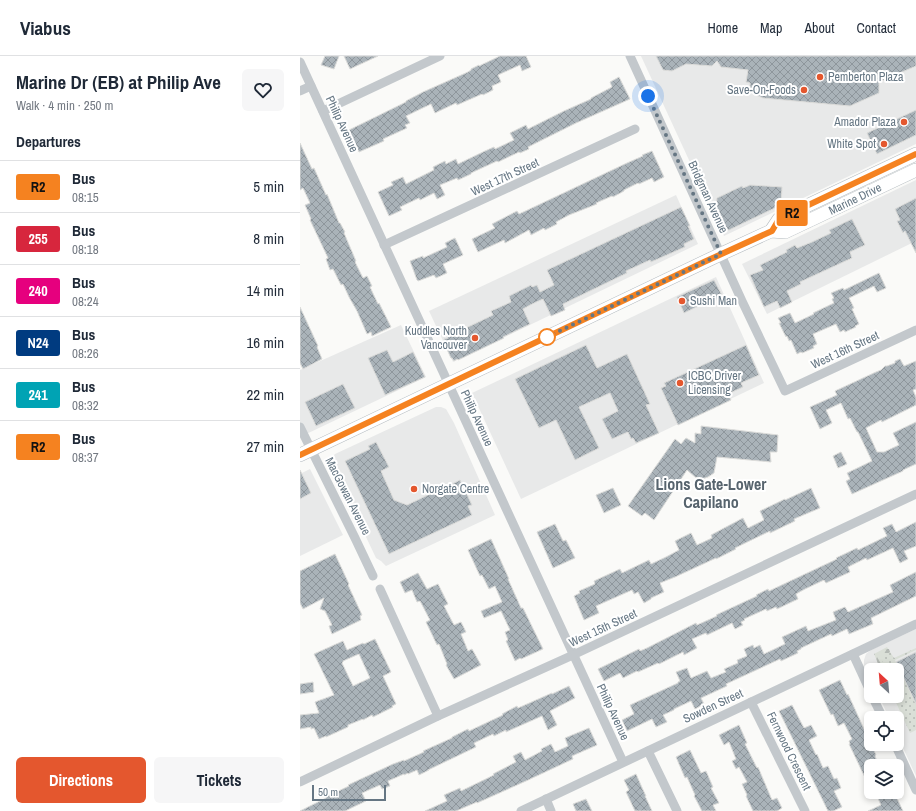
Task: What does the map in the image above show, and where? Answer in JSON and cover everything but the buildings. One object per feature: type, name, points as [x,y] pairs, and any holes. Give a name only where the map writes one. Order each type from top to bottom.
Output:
[{"type":"main road","name":"Marine Drive","points":[[772,231],[779,219],[916,154]]},
{"type":"main road","name":"Marine Drive","points":[[306,452],[721,254],[772,231],[785,232],[916,170]]},
{"type":"street","points":[[323,111],[440,56]]},
{"type":"street","name":"Bridgman Avenue","points":[[630,56],[785,391]]},
{"type":"street","name":"Philip Avenue","points":[[300,62],[623,762]]},
{"type":"street","points":[[300,91],[311,86]]},
{"type":"street","name":"West 17th Street","points":[[384,245],[635,129]]},
{"type":"street","name":"West 16th Street","points":[[785,391],[916,330]]},
{"type":"street","name":"MacGowan Avenue","points":[[300,427],[306,452],[356,538],[373,576]]},
{"type":"street","name":"West 15th Street","points":[[300,782],[438,716],[573,655],[916,494]]},
{"type":"street","points":[[380,589],[438,716]]},
{"type":"street","name":"Sowden Street","points":[[521,811],[916,624]]},
{"type":"street","points":[[853,654],[864,678]]},
{"type":"street","name":"Fernwood Crescent","points":[[751,702],[805,811]]},
{"type":"street","points":[[648,751],[677,811]]},
{"type":"street","points":[[898,751],[916,790]]},
{"type":"street","points":[[546,799],[552,811]]},
{"type":"shaded area","points":[[641,56],[916,56],[916,144],[724,236]]},
{"type":"shaded area","points":[[916,180],[916,241],[767,314],[742,264]]},
{"type":"shaded area","points":[[676,195],[698,244],[453,362],[429,311]]},
{"type":"shaded area","points":[[716,277],[764,383],[521,499],[472,393]]},
{"type":"shaded area","points":[[401,325],[426,377],[300,437],[300,370]]},
{"type":"shaded area","name":"Norgate Centre","points":[[436,407],[446,409],[454,423],[495,515],[386,566],[376,558],[331,463],[331,458],[335,454]]},
{"type":"shaded area","points":[[310,469],[343,535],[300,556],[300,474]]},
{"type":"shaded area","points":[[916,629],[916,776],[904,750],[904,711],[886,711],[882,703],[904,703],[904,663],[864,663],[866,654],[871,650]]},
{"type":"green space","points":[[887,647],[894,658],[916,648],[916,650],[895,660],[896,663],[878,663],[874,654]]},
{"type":"green space","points":[[889,649],[890,652],[883,657],[883,663],[878,663],[876,657],[882,651]]},
{"type":"green space","points":[[904,679],[916,704],[916,730],[910,733],[904,720],[904,711],[900,711],[896,703],[904,703]]},
{"type":"bus line","name":"R2","points":[[300,455],[772,231],[779,219],[916,154]]},
{"type":"place","name":"Pemberton Plaza","points":[[820,77]]},
{"type":"place","name":"Save-On-Foods","points":[[804,90]]},
{"type":"place","name":"Amador Plaza","points":[[904,122]]},
{"type":"place","name":"White Spot","points":[[884,144]]},
{"type":"place","name":"Sushi Man","points":[[682,301]]},
{"type":"place","name":"Kuddles North Vancouver","points":[[475,338]]},
{"type":"place","name":"ICBC Driver Licensing","points":[[680,383]]},
{"type":"place","name":"Norgate Centre","points":[[414,489]]},
{"type":"district","name":"Lions Gate-Lower Capilano","points":[[711,493]]},
{"type":"route","points":[[547,337],[721,254],[648,96]]}]
